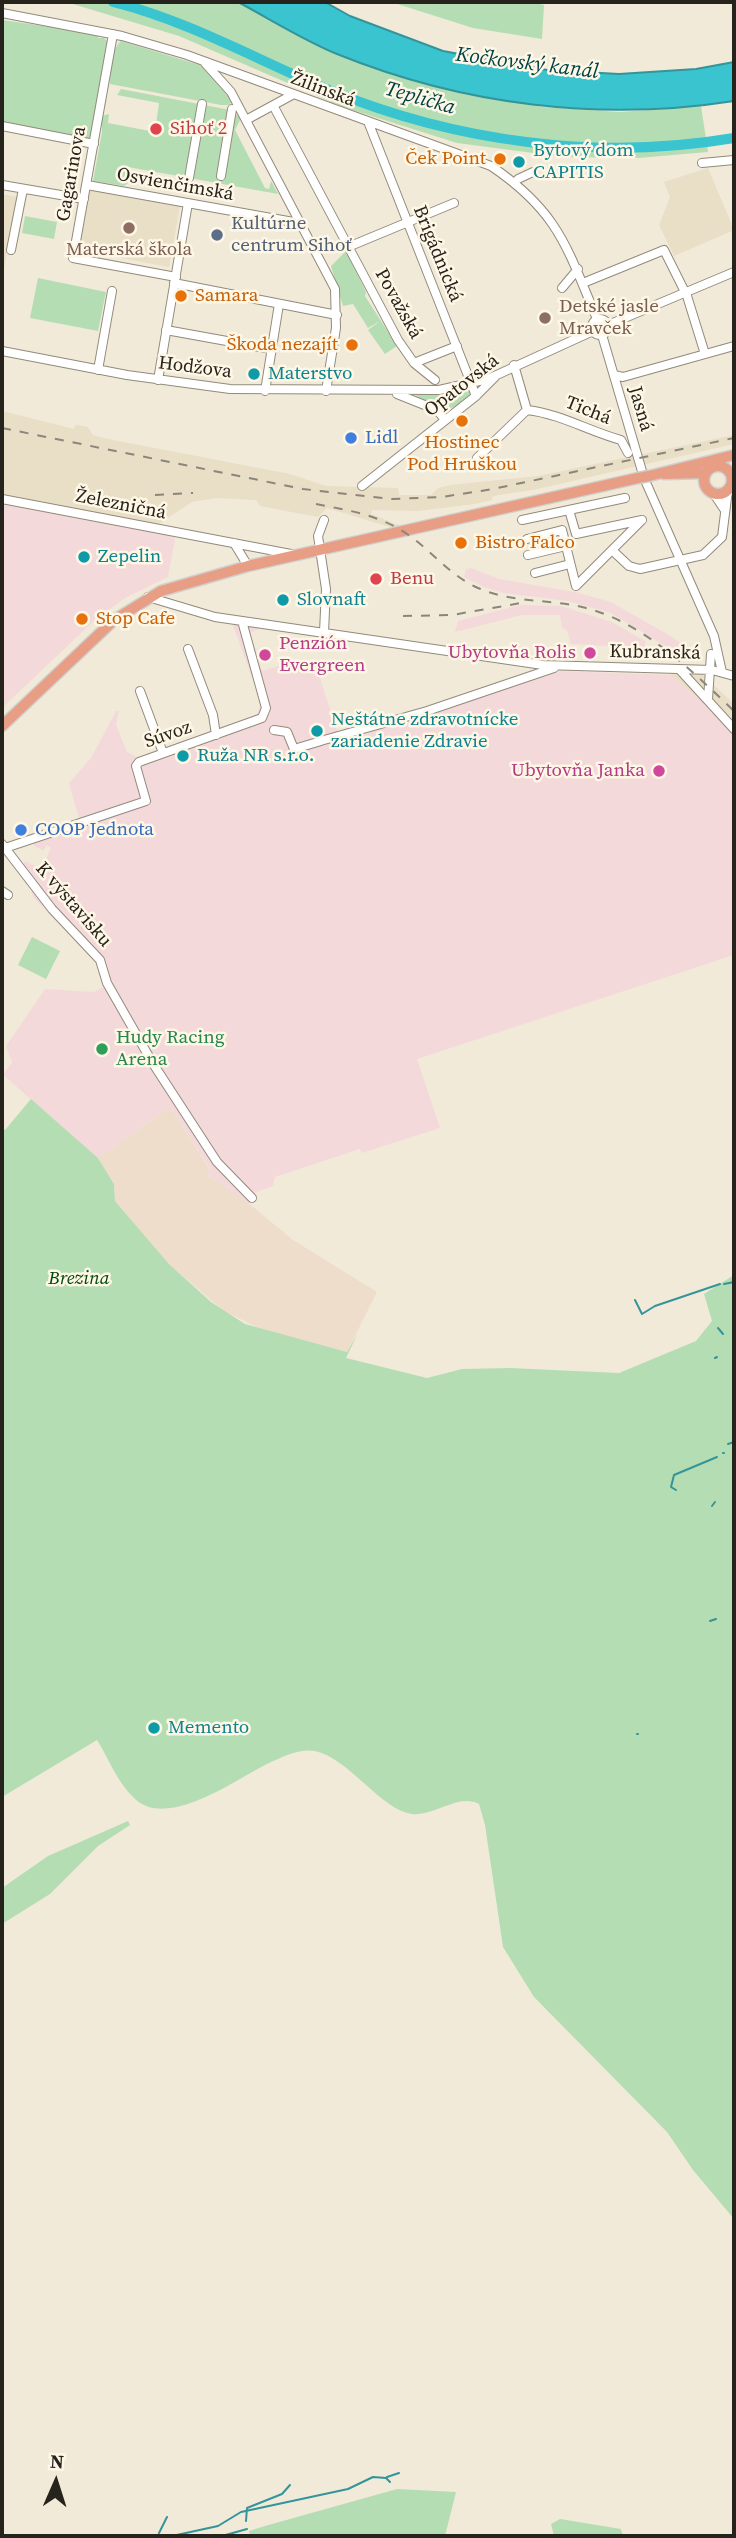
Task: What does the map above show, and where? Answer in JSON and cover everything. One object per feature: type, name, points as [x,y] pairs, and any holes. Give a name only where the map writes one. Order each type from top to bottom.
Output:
[{"type":"main road","points":[[2,726],[114,620],[148,597],[180,584],[248,566],[734,455]]},
{"type":"main road","points":[[649,476],[704,479],[714,494],[728,491],[732,473],[715,466],[704,479]]},
{"type":"street","points":[[2,13],[113,34],[204,61],[231,92],[335,289],[337,315],[326,391]]},
{"type":"street","name":"Gagarinova","points":[[113,34],[73,258],[175,280]]},
{"type":"street","name":"Žilinská","points":[[204,61],[369,124],[462,154],[508,178],[546,214],[564,238],[597,319]]},
{"type":"street","points":[[231,92],[232,72]]},
{"type":"street","points":[[246,120],[292,95]]},
{"type":"street","points":[[189,178],[202,104]]},
{"type":"street","name":"Považská","points":[[274,107],[398,340],[414,363],[457,346]]},
{"type":"street","points":[[221,176],[232,109]]},
{"type":"street","name":"Brigádnická","points":[[369,124],[476,396]]},
{"type":"street","points":[[2,126],[94,144]]},
{"type":"street","points":[[702,163],[734,160]]},
{"type":"street","points":[[518,179],[533,172]]},
{"type":"street","points":[[2,185],[84,200]]},
{"type":"street","name":"Osvienčimská","points":[[86,185],[299,223]]},
{"type":"street","points":[[11,250],[23,188]]},
{"type":"street","points":[[158,380],[188,203]]},
{"type":"street","points":[[348,247],[454,203]]},
{"type":"street","points":[[583,283],[664,250],[685,293],[705,354]]},
{"type":"street","points":[[562,288],[578,269]]},
{"type":"street","points":[[608,325],[604,319],[597,319],[592,325],[593,331],[603,335],[608,325],[734,272]]},
{"type":"street","points":[[175,280],[337,315]]},
{"type":"street","points":[[97,370],[112,291]]},
{"type":"street","points":[[265,391],[279,304]]},
{"type":"street","points":[[166,330],[271,349]]},
{"type":"street","name":"Opatovská","points":[[362,486],[476,396],[496,374],[593,331]]},
{"type":"street","name":"Jasná","points":[[603,335],[649,492],[714,636],[717,671]]},
{"type":"street","points":[[614,375],[623,377],[734,346]]},
{"type":"street","name":"Hodžova","points":[[2,351],[158,380],[265,391],[439,390],[472,384],[496,374]]},
{"type":"street","points":[[414,363],[435,380]]},
{"type":"street","points":[[477,458],[527,410],[514,365]]},
{"type":"street","name":"Hodžova","points":[[387,391],[422,402],[437,410],[445,420]]},
{"type":"street","name":"Tichá","points":[[527,410],[552,413],[585,430],[621,440],[628,453]]},
{"type":"street","points":[[613,551],[624,563],[635,569],[703,555],[718,544],[725,529],[724,510],[728,491]]},
{"type":"street","points":[[714,494],[724,510]]},
{"type":"street","points":[[522,520],[625,498]]},
{"type":"street","name":"Železničná","points":[[2,499],[296,555]]},
{"type":"street","points":[[527,538],[562,530],[576,589],[642,520],[576,534],[569,510]]},
{"type":"street","points":[[324,520],[317,536],[327,589],[324,632]]},
{"type":"street","points":[[622,524],[624,540]]},
{"type":"street","points":[[234,543],[248,566]]},
{"type":"street","points":[[528,555],[566,546]]},
{"type":"street","points":[[535,573],[570,564]]},
{"type":"street","name":"Kubranská","points":[[148,597],[175,603],[207,615],[242,621],[557,667],[717,671],[734,676]]},
{"type":"street","points":[[242,621],[265,713],[275,733],[287,732],[294,749],[427,711],[557,667]]},
{"type":"street","points":[[708,699],[707,685],[717,671],[712,654],[714,636]]},
{"type":"street","points":[[188,649],[213,715],[216,735]]},
{"type":"street","points":[[692,670],[704,665],[712,654]]},
{"type":"street","points":[[680,670],[688,682],[708,699],[734,729]]},
{"type":"street","points":[[140,691],[163,753]]},
{"type":"street","name":"Súvoz","points":[[4,846],[146,801],[136,766],[139,762],[258,721],[265,713]]},
{"type":"street","name":"K výstavisku","points":[[4,846],[52,909],[100,960],[107,983],[152,1062],[217,1162],[252,1198]]},
{"type":"shaded area","points":[[708,168],[734,230],[674,256],[659,225],[670,197],[664,182]]},
{"type":"shaded area","name":"Materská škola","points":[[90,190],[180,206],[169,267],[79,250]]},
{"type":"shaded area","points":[[2,194],[17,197],[2,280]]},
{"type":"shaded area","points":[[2,411],[74,429],[76,425],[88,427],[93,435],[108,439],[290,474],[326,486],[398,488],[399,495],[431,495],[438,488],[450,485],[538,476],[734,435],[734,444],[533,490],[498,495],[492,497],[492,500],[474,504],[419,511],[372,510],[371,514],[401,526],[393,528],[327,508],[318,517],[260,506],[256,500],[216,498],[192,502],[157,525],[2,496]]},
{"type":"shaded area","points":[[2,496],[157,525],[175,539],[168,577],[127,597],[98,617],[2,708]]},
{"type":"shaded area","points":[[471,568],[499,579],[575,592],[611,602],[684,645],[685,653],[680,655],[611,613],[568,601],[503,593],[484,587],[464,577],[466,569]]},
{"type":"shaded area","points":[[520,605],[561,606],[612,622],[645,641],[645,648],[571,644],[567,630],[562,628],[560,615],[522,615],[455,632],[458,621]]},
{"type":"shaded area","points":[[232,623],[263,627],[250,633],[262,671],[289,663],[303,670],[316,666],[341,742],[561,671],[672,675],[734,729],[734,955],[417,1059],[440,1128],[362,1153],[360,1149],[275,1177],[273,1186],[256,1192],[249,1204],[207,1174],[210,1169],[170,1107],[98,1158],[3,1075],[12,1062],[6,1046],[45,989],[94,992],[103,987],[98,962],[33,897],[23,866],[25,861],[41,869],[51,848],[47,845],[43,851],[33,845],[38,839],[79,819],[69,783],[91,758],[116,711],[119,711],[116,725],[127,752],[139,758],[256,718],[261,702]]},
{"type":"shaded area","points":[[669,673],[701,673],[734,704],[734,729]]},
{"type":"shaded area","points":[[170,1107],[210,1170],[207,1175],[234,1191],[293,1240],[377,1292],[347,1352],[265,1331],[224,1311],[169,1264],[115,1201],[114,1184],[98,1158]]},
{"type":"green space","points":[[66,2],[238,2],[336,53],[542,107],[620,112],[701,106],[708,152],[638,158],[564,157],[457,143],[343,107],[179,36]]},
{"type":"green space","points":[[391,2],[532,2],[544,5],[542,39],[473,28]]},
{"type":"green space","points":[[2,20],[99,34],[98,38],[104,38],[108,42],[91,140],[2,123]]},
{"type":"green space","points":[[121,41],[203,66],[232,101],[229,105],[221,105],[110,84],[113,55]]},
{"type":"green space","points":[[121,89],[230,110],[236,116],[238,113],[241,118],[235,130],[265,188],[269,189],[271,181],[278,194],[128,167],[126,174],[132,180],[124,186],[93,181],[102,132],[102,116],[109,114],[108,123],[155,132],[159,103],[117,95]]},
{"type":"green space","points":[[25,216],[57,222],[54,239],[22,233]]},
{"type":"green space","points":[[346,251],[366,292],[365,296],[397,346],[385,354],[368,330],[380,321],[368,328],[353,304],[343,306],[331,266]]},
{"type":"green space","points":[[38,278],[106,292],[98,331],[30,318]]},
{"type":"green space","points":[[470,389],[472,396],[450,408],[438,406],[415,395]]},
{"type":"green space","points":[[32,937],[60,951],[46,979],[18,965]]},
{"type":"green space","name":"Brezina","points":[[31,1099],[98,1158],[114,1184],[115,1201],[169,1264],[211,1302],[245,1324],[347,1352],[358,1333],[346,1358],[427,1378],[462,1369],[510,1368],[619,1373],[696,1341],[712,1321],[704,1294],[734,1275],[734,2219],[693,2170],[667,2132],[534,1997],[503,1947],[485,1825],[479,1804],[463,1801],[429,1812],[412,1814],[389,1804],[341,1764],[328,1756],[309,1750],[280,1758],[183,1806],[164,1809],[148,1807],[134,1798],[123,1785],[97,1740],[2,1797],[2,1128],[5,1130]]},
{"type":"green space","points":[[128,1821],[130,1825],[98,1846],[50,1894],[2,1924],[2,1888],[48,1856]]},
{"type":"green space","points":[[397,2489],[456,2492],[445,2536],[250,2536],[249,2531]]},
{"type":"green space","points":[[560,2519],[621,2529],[623,2536],[554,2536],[551,2524]]},
{"type":"water","points":[[238,2],[325,2],[350,16],[443,51],[547,70],[619,74],[696,69],[734,62],[734,101],[633,110],[583,109],[483,97],[385,72],[337,54]]},
{"type":"waterway","name":"Teplička","points":[[113,2],[196,30],[329,90],[377,108],[477,134],[580,147],[631,148],[734,138]]},
{"type":"waterway","points":[[724,1284],[734,1282]]},
{"type":"waterway","points":[[635,1300],[642,1314],[655,1306],[720,1284]]},
{"type":"waterway","points":[[718,1328],[723,1334]]},
{"type":"waterway","points":[[728,1444],[734,1442]]},
{"type":"waterway","points":[[676,1490],[671,1487],[674,1475],[717,1457]]},
{"type":"waterway","points":[[712,1506],[715,1502]]},
{"type":"waterway","points":[[710,1621],[716,1619]]},
{"type":"waterway","points":[[387,2477],[399,2473]]},
{"type":"waterway","points":[[172,2536],[218,2526],[241,2512],[348,2489],[373,2477],[386,2478],[390,2482]]},
{"type":"waterway","points":[[246,2521],[247,2508],[282,2494],[290,2485]]},
{"type":"waterway","points":[[159,2533],[167,2517]]},
{"type":"waterway","points":[[222,2536],[247,2529]]},
{"type":"railway","points":[[2,428],[303,489],[392,499],[442,497],[493,489],[734,438]]},
{"type":"railway","points":[[155,495],[193,493]]},
{"type":"railway","points":[[316,504],[386,522],[416,541],[449,570],[478,588],[504,596],[582,607],[625,624],[665,649],[734,711]]},
{"type":"railway","points":[[403,616],[452,615],[521,603]]},
{"type":"place","name":"Sihoť 2","points":[[156,129]]},
{"type":"place","name":"Ček Point","points":[[500,159]]},
{"type":"place","name":"Bytový dom CAPITIS","points":[[519,162]]},
{"type":"place","name":"Materská škola","points":[[129,228]]},
{"type":"place","name":"Kultúrne centrum Sihoť","points":[[217,235]]},
{"type":"place","name":"Samara","points":[[181,296]]},
{"type":"place","name":"Detské jasle Mravček","points":[[545,318]]},
{"type":"place","name":"Škoda nezajít","points":[[352,345]]},
{"type":"place","name":"Materstvo","points":[[254,374]]},
{"type":"place","name":"Hostinec Pod Hruškou","points":[[462,421]]},
{"type":"place","name":"Lidl","points":[[351,438]]},
{"type":"place","name":"Bistro Falco","points":[[461,543]]},
{"type":"place","name":"Zepelin","points":[[84,557]]},
{"type":"place","name":"Benu","points":[[376,579]]},
{"type":"place","name":"Slovnaft","points":[[283,600]]},
{"type":"place","name":"Stop Cafe","points":[[82,619]]},
{"type":"place","name":"Ubytovňa Rolis","points":[[590,653]]},
{"type":"place","name":"Penzión Evergreen","points":[[265,655]]},
{"type":"place","name":"Neštátne zdravotnícke zariadenie Zdravie","points":[[317,731]]},
{"type":"place","name":"Ruža NR s.r.o.","points":[[183,756]]},
{"type":"place","name":"Ubytovňa Janka","points":[[659,771]]},
{"type":"place","name":"COOP Jednota","points":[[21,830]]},
{"type":"place","name":"Hudy Racing Arena","points":[[102,1049]]},
{"type":"place","name":"Memento","points":[[154,1728]]},
{"type":"water label","name":"Kočkovský kanál","points":[[527,64]]}]
